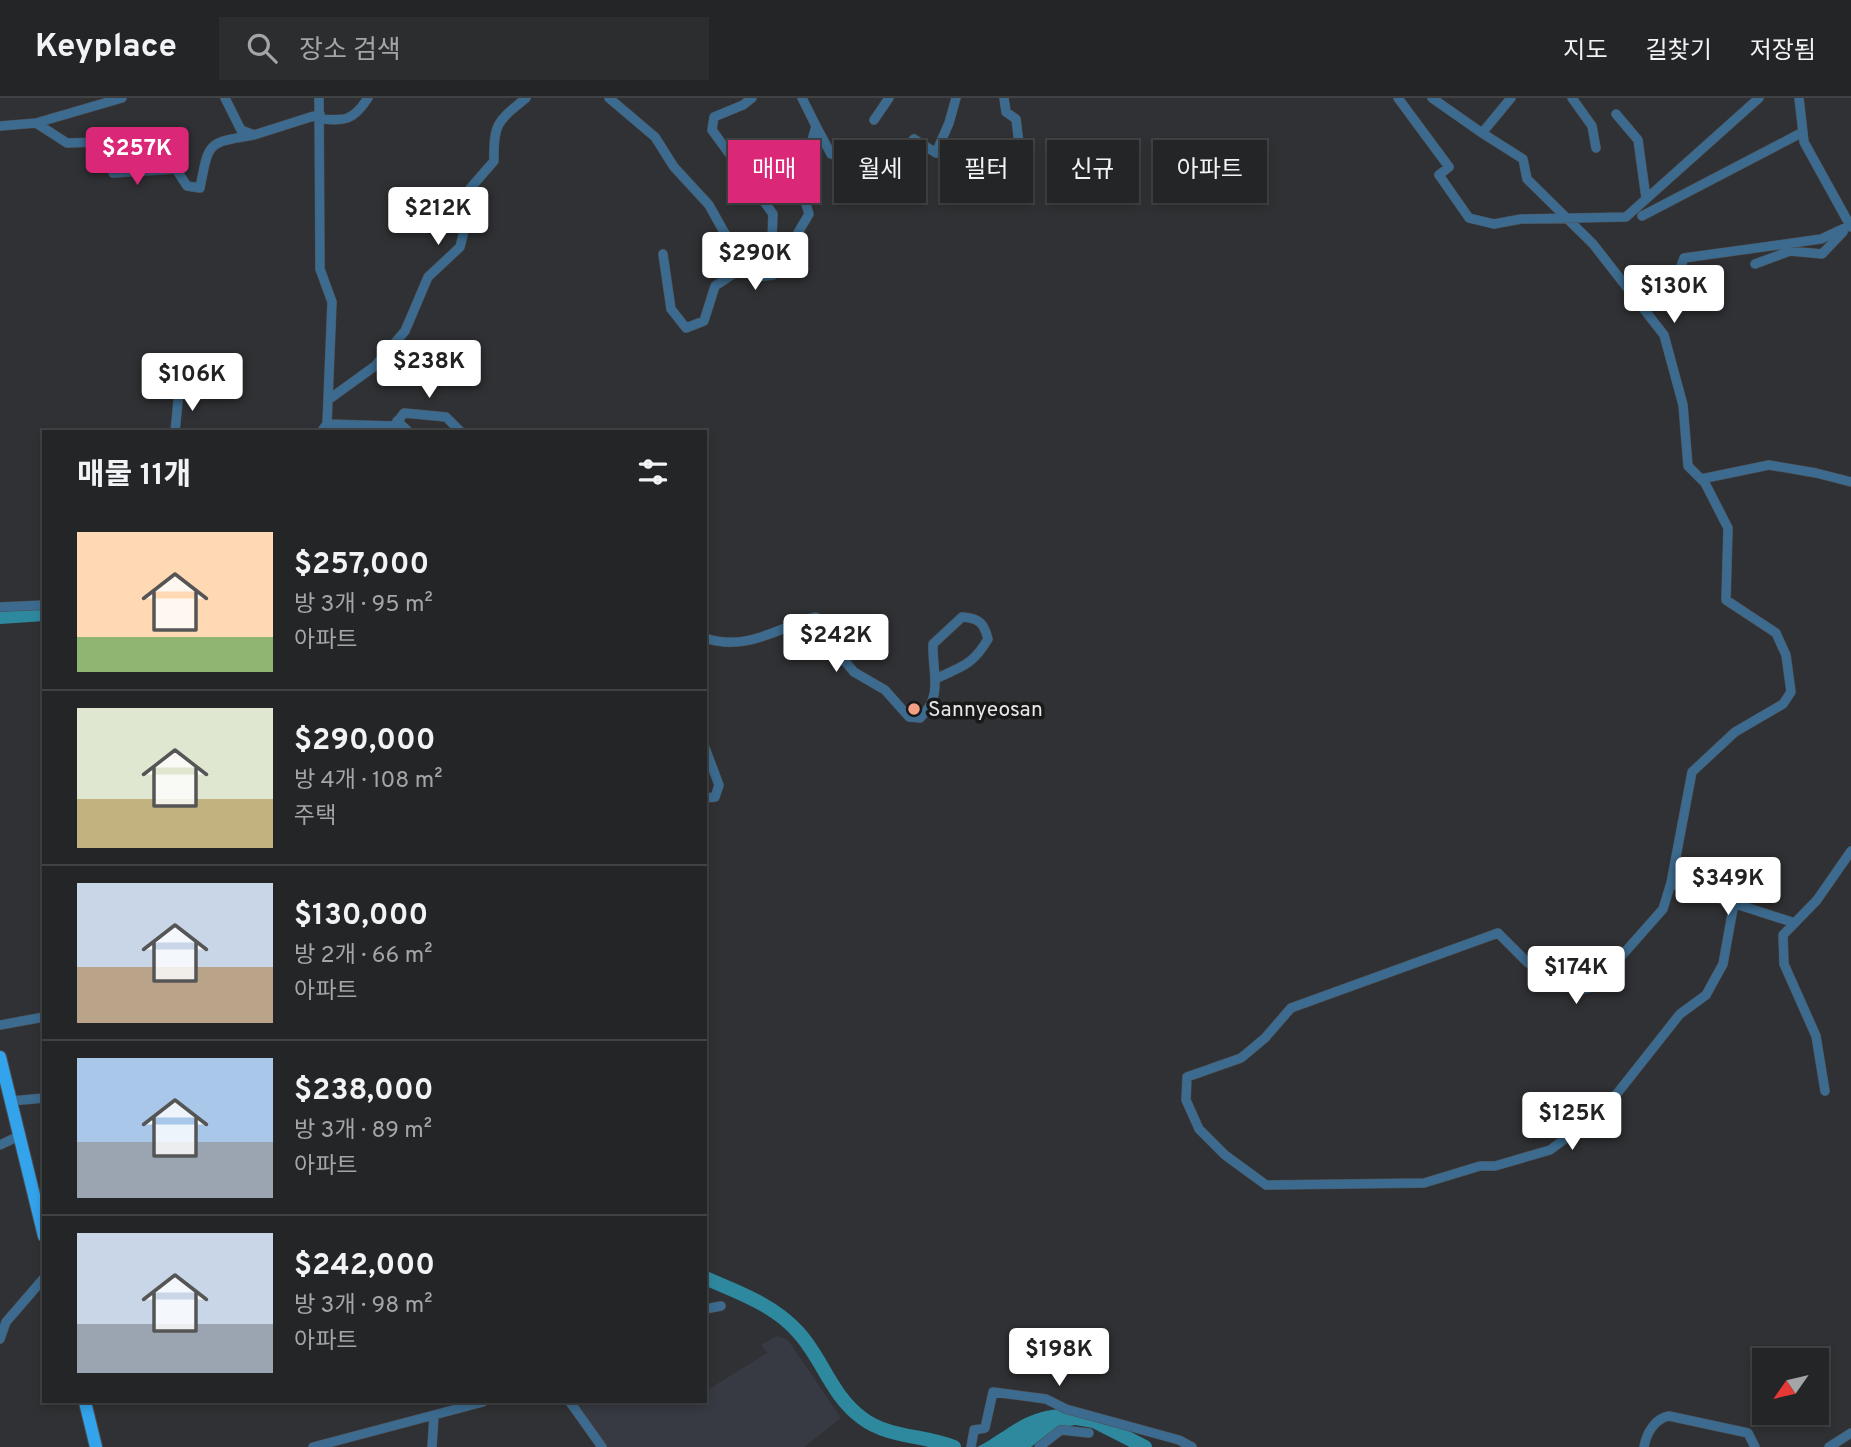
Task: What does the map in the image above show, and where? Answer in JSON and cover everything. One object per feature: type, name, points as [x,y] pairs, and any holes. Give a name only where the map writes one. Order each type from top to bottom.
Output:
[{"type":"main road","points":[[0,1057],[42,1229]]},
{"type":"main road","points":[[85,1403],[96,1447]]},
{"type":"street","points":[[0,126],[36,123],[122,98]]},
{"type":"street","points":[[225,98],[241,130],[254,135]]},
{"type":"street","points":[[320,98],[320,269],[332,302],[328,400],[324,428],[394,426],[404,413],[446,417],[459,430]]},
{"type":"street","points":[[36,123],[67,143],[103,142],[113,173],[176,169],[187,186],[200,188],[207,152],[221,141],[254,135],[320,116],[345,121],[360,110],[368,98]]},
{"type":"street","points":[[328,400],[375,366],[405,331],[428,277],[460,247],[467,219],[467,192],[494,161],[493,139],[500,119],[526,98]]},
{"type":"street","points":[[663,254],[671,309],[686,328],[704,321],[715,286],[748,264],[772,239],[773,214],[712,130],[715,117],[743,105],[752,98]]},
{"type":"street","points":[[803,98],[831,154],[878,163],[898,156],[914,139],[936,153],[956,98]]},
{"type":"street","points":[[874,120],[889,98]]},
{"type":"street","points":[[1004,98],[1006,112],[1016,119],[1019,140]]},
{"type":"street","points":[[1398,98],[1449,167],[1439,174],[1469,218],[1494,224],[1521,219],[1626,217],[1759,98]]},
{"type":"street","points":[[1432,98],[1522,159],[1527,179],[1592,244],[1664,335],[1683,405],[1688,466],[1701,480],[1728,528],[1726,600],[1776,633],[1786,655],[1791,692],[1783,704],[1735,732],[1692,772],[1671,883],[1663,909],[1595,986],[1578,991],[1554,965],[1528,963],[1498,933],[1291,1008],[1265,1038],[1241,1058],[1187,1077],[1186,1100],[1199,1129],[1224,1156],[1266,1185],[1424,1182],[1480,1166],[1495,1166],[1549,1150],[1604,1110],[1680,1014],[1706,995],[1723,964],[1734,903]]},
{"type":"street","points":[[1482,133],[1511,98]]},
{"type":"street","points":[[1572,98],[1591,126],[1596,148]]},
{"type":"street","points":[[1799,98],[1804,142],[1850,226]]},
{"type":"street","points":[[615,100],[655,137],[674,167],[709,205],[724,232],[758,277],[773,275],[809,214],[800,184],[816,125]]},
{"type":"street","points":[[1616,114],[1638,141],[1646,198]]},
{"type":"street","points":[[1642,216],[1803,132]]},
{"type":"street","points":[[1640,304],[1676,280],[1684,258],[1821,239],[1850,226]]},
{"type":"street","points":[[1755,264],[1790,251],[1822,254],[1850,226]]},
{"type":"street","points":[[175,430],[179,391]]},
{"type":"street","points":[[397,421],[407,430]]},
{"type":"street","points":[[1701,480],[1769,465],[1851,482]]},
{"type":"street","points":[[0,607],[42,605]]},
{"type":"street","points":[[707,638],[734,641],[761,639],[815,617],[825,621],[833,646],[854,672],[885,690],[909,717],[920,718],[929,710],[937,689],[935,679],[933,645],[962,617],[975,618],[985,626],[988,639],[983,648],[970,663],[935,679]]},
{"type":"street","points":[[707,753],[719,785],[715,797],[707,798]]},
{"type":"street","points":[[1825,1091],[1816,1036],[1784,964],[1783,935],[1817,900],[1851,851]]},
{"type":"street","points":[[1671,883],[1795,923]]},
{"type":"street","points":[[0,1025],[42,1017]]},
{"type":"street","points":[[11,1101],[42,1098]]},
{"type":"street","points":[[0,1145],[19,1136]]},
{"type":"street","points":[[0,1339],[6,1322],[42,1280]]},
{"type":"street","points":[[707,1309],[720,1306]]},
{"type":"street","points":[[0,1314],[15,1311]]},
{"type":"street","points":[[971,1446],[974,1430],[985,1428],[993,1392],[1046,1399],[1066,1409],[1179,1440],[1192,1447]]},
{"type":"street","points":[[313,1447],[480,1403]]},
{"type":"street","points":[[571,1403],[602,1447]]},
{"type":"street","points":[[432,1447],[434,1416]]},
{"type":"street","points":[[1644,1447],[1656,1422],[1661,1417],[1668,1416],[1748,1433],[1755,1447]]},
{"type":"street","points":[[1039,1447],[1060,1430],[1089,1433]]},
{"type":"street","points":[[1829,1447],[1851,1433]]},
{"type":"shaded area","points":[[777,1336],[788,1340],[841,1418],[804,1447],[607,1447],[577,1405],[707,1403],[707,1387],[709,1389],[767,1353],[761,1345]]},
{"type":"water","points":[[1060,1409],[1094,1421],[1056,1429],[1031,1447],[977,1447],[1025,1418]]},
{"type":"waterway","points":[[0,617],[42,614]]},
{"type":"waterway","points":[[707,1279],[755,1300],[778,1314],[807,1342],[834,1387],[851,1409],[862,1418],[895,1433],[954,1447]]},
{"type":"waterway","points":[[1076,1418],[1094,1421],[1145,1447]]},
{"type":"place","name":"Sannyeosan","points":[[914,709]]}]
